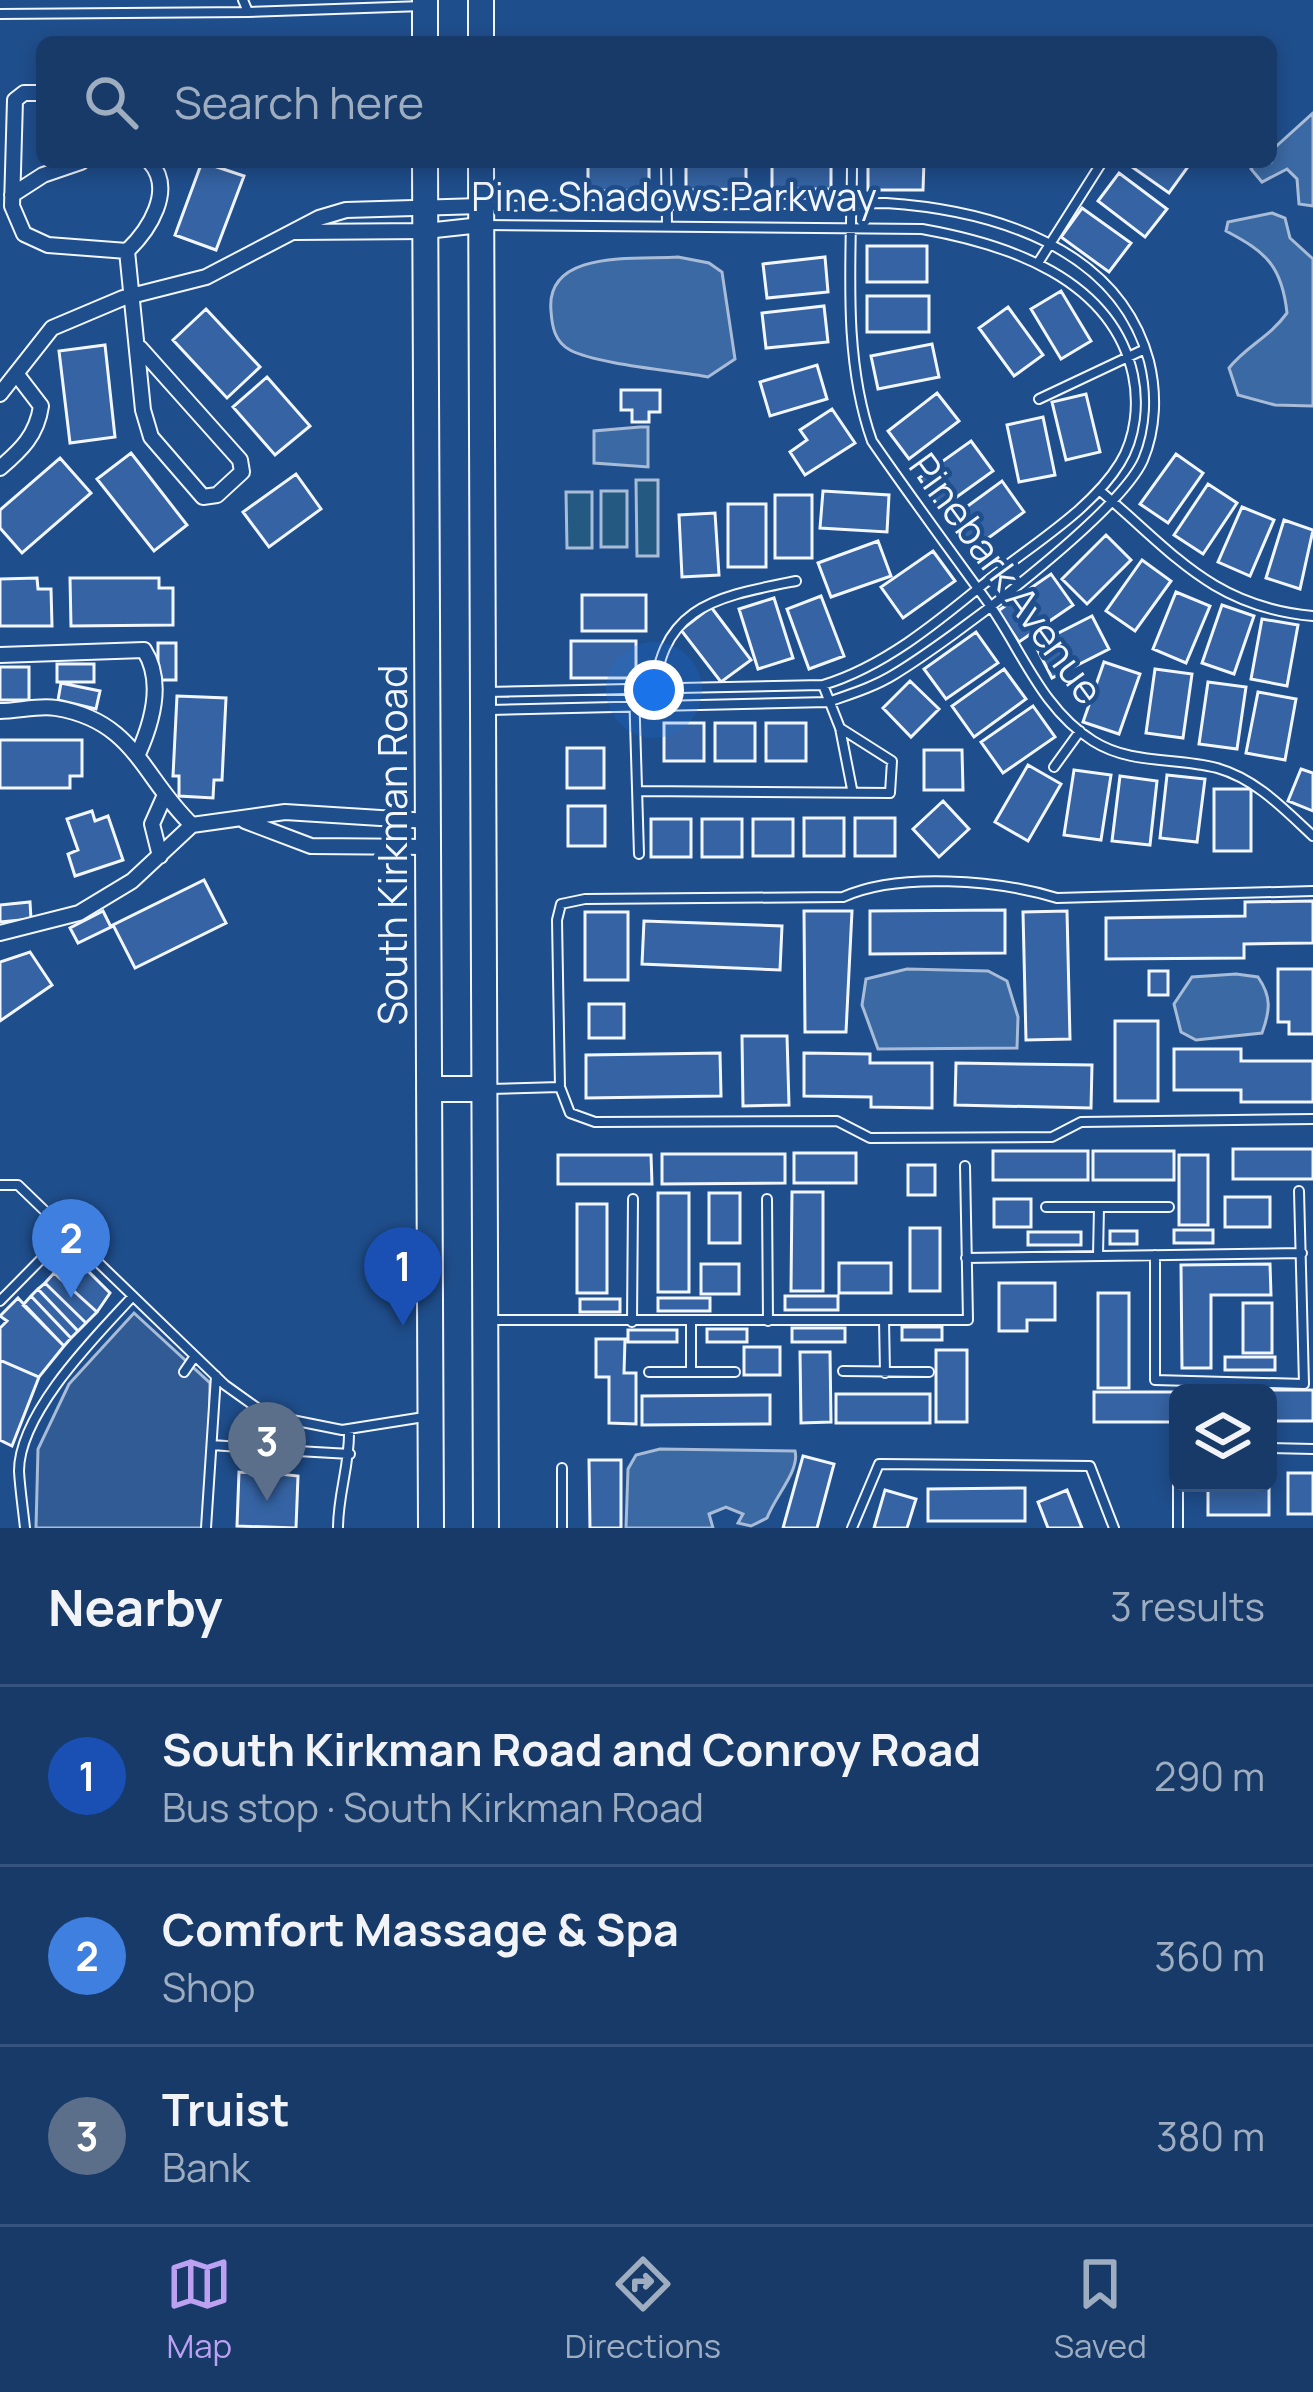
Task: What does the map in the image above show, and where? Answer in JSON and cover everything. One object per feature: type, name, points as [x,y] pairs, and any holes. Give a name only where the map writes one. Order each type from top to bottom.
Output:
[{"type":"main road","points":[[481,0],[481,36]]},
{"type":"main road","points":[[424,3],[425,36]]},
{"type":"main road","name":"South Kirkman Road","points":[[425,168],[431,1528]]},
{"type":"main road","points":[[481,168],[486,1528]]},
{"type":"main road","points":[[429,1089],[484,1089]]},
{"type":"street","points":[[36,93],[24,92],[16,100],[13,195],[24,234],[48,245],[127,250]]},
{"type":"street","points":[[13,195],[57,168]]},
{"type":"street","points":[[127,250],[151,223],[159,200],[160,180],[153,168]]},
{"type":"street","points":[[0,394],[52,328],[134,296],[206,278],[346,210],[426,219]]},
{"type":"street","name":"Pine Shadows Parkway","points":[[426,219],[481,216]]},
{"type":"street","name":"Pine Shadows Parkway","points":[[426,219],[481,216]]},
{"type":"street","points":[[293,232],[426,219]]},
{"type":"street","points":[[127,250],[140,348],[142,410],[151,437],[203,496],[217,495],[242,472],[241,460],[140,348]]},
{"type":"street","points":[[0,468],[26,446],[39,421],[40,406],[18,376]]},
{"type":"street","points":[[0,655],[144,650],[151,662],[153,715],[138,754]]},
{"type":"street","points":[[0,712],[51,707],[118,732],[191,826]]},
{"type":"street","points":[[160,856],[152,824],[164,797]]},
{"type":"street","points":[[0,933],[79,913],[132,881],[191,826],[285,812],[428,834]]},
{"type":"street","points":[[245,821],[311,846],[428,834]]},
{"type":"lane","points":[[243,0],[248,12]]},
{"type":"lane","points":[[0,14],[248,12],[424,3]]},
{"type":"lane","points":[[666,168],[667,224]]},
{"type":"lane","name":"Pinebark Avenue","points":[[852,168],[854,368],[862,413],[872,441],[988,604],[1032,679],[1079,731],[1132,758],[1214,767],[1242,777],[1313,836]]},
{"type":"lane","points":[[1037,263],[1098,168]]},
{"type":"lane","name":"Pine Shadows Parkway","points":[[481,216],[852,203],[946,207],[1005,223],[1049,243],[1115,290],[1145,349],[1155,415],[1143,460],[1113,502],[897,673],[828,702],[635,708],[483,701]]},
{"type":"lane","name":"Pine Shadows Parkway","points":[[481,216],[922,229],[977,239],[1037,263],[1083,292],[1113,324],[1129,356],[1137,393],[1132,435],[1121,462],[1099,490],[881,660],[823,685],[634,689],[483,701]]},
{"type":"lane","points":[[1039,399],[1145,349]]},
{"type":"lane","points":[[1099,490],[1189,572],[1228,597],[1278,613],[1313,616]]},
{"type":"lane","points":[[654,707],[671,639],[712,597],[796,581]]},
{"type":"lane","points":[[823,685],[840,728],[852,789]]},
{"type":"lane","points":[[634,689],[639,854]]},
{"type":"lane","points":[[639,791],[852,789],[890,793],[892,761],[840,728]]},
{"type":"lane","points":[[1054,767],[1079,731]]},
{"type":"lane","points":[[1313,891],[1057,898],[1018,886],[874,883],[843,897],[561,904],[560,1087],[569,1113],[595,1122],[837,1121],[870,1138],[1052,1137],[1081,1122],[1313,1119]]},
{"type":"lane","points":[[484,1089],[560,1087]]},
{"type":"lane","points":[[485,1320],[968,1320],[965,1166]]},
{"type":"lane","points":[[0,1185],[18,1185],[216,1376],[267,1415],[350,1430],[431,1415]]},
{"type":"lane","points":[[1155,1255],[1155,1381],[1304,1384],[1299,1191]]},
{"type":"lane","points":[[632,1322],[633,1199]]},
{"type":"lane","points":[[767,1199],[768,1321]]},
{"type":"lane","points":[[1046,1207],[1169,1208]]},
{"type":"lane","points":[[1098,1256],[1099,1207]]},
{"type":"lane","points":[[0,1301],[67,1233]]},
{"type":"lane","points":[[966,1258],[1302,1252]]},
{"type":"lane","points":[[26,1528],[19,1468],[25,1447],[53,1387],[133,1296]]},
{"type":"lane","points":[[884,1320],[885,1373]]},
{"type":"lane","points":[[691,1322],[691,1372]]},
{"type":"lane","points":[[184,1372],[195,1356]]},
{"type":"lane","points":[[843,1371],[929,1372]]},
{"type":"lane","points":[[649,1372],[735,1372]]},
{"type":"lane","points":[[206,1528],[216,1376]]},
{"type":"lane","points":[[338,1528],[338,1493],[350,1454],[350,1430]]},
{"type":"lane","points":[[212,1445],[253,1448]]},
{"type":"lane","points":[[1277,1448],[1313,1449]]},
{"type":"lane","points":[[280,1450],[350,1454]]},
{"type":"lane","points":[[852,1528],[879,1464],[1090,1466],[1114,1528]]},
{"type":"lane","points":[[562,1468],[562,1528]]},
{"type":"lane","points":[[1178,1492],[1178,1528]]},
{"type":"shaded area","points":[[1313,113],[1313,206],[1299,204],[1297,179],[1287,169],[1262,182],[1251,169],[1277,168],[1277,146]]},
{"type":"shaded area","points":[[1272,213],[1285,218],[1290,238],[1313,259],[1313,406],[1275,405],[1238,395],[1229,368],[1287,313],[1281,283],[1270,262],[1226,231],[1228,222]]},
{"type":"shaded area","points":[[678,257],[709,263],[722,272],[735,359],[708,377],[598,359],[570,350],[558,338],[551,311],[553,291],[562,277],[596,262]]},
{"type":"shaded area","points":[[648,427],[648,467],[594,463],[594,431]]},
{"type":"shaded area","points":[[636,480],[658,480],[658,556],[637,556]]},
{"type":"shaded area","points":[[601,491],[627,491],[627,547],[601,547]]},
{"type":"shaded area","points":[[566,492],[592,492],[592,548],[567,548]]},
{"type":"shaded area","points":[[907,969],[988,971],[1007,981],[1018,1017],[1017,1048],[878,1049],[862,1005],[866,979]]},
{"type":"shaded area","points":[[1192,977],[1258,977],[1266,991],[1268,1011],[1262,1033],[1196,1040],[1181,1032],[1174,1004]]},
{"type":"shaded area","points":[[134,1313],[210,1383],[208,1528],[36,1528],[38,1449],[69,1384]]},
{"type":"shaded area","points":[[660,1449],[795,1451],[796,1458],[767,1518],[751,1526],[738,1523],[743,1514],[726,1507],[709,1514],[713,1528],[626,1528],[628,1469],[636,1455]]},
{"type":"building","points":[[200,168],[244,176],[216,250],[175,235]]},
{"type":"building","points":[[588,168],[649,168],[649,191],[588,191]]},
{"type":"building","points":[[686,168],[746,168],[746,189],[686,190]]},
{"type":"building","points":[[772,168],[831,168],[831,189],[772,189]]},
{"type":"building","points":[[868,168],[924,168],[923,190],[868,190]]},
{"type":"building","points":[[1134,168],[1187,168],[1169,193]]},
{"type":"building","points":[[1119,173],[1167,209],[1145,237],[1098,201]]},
{"type":"building","points":[[1082,208],[1131,243],[1109,272],[1061,237]]},
{"type":"building","points":[[867,246],[927,246],[927,282],[867,282]]},
{"type":"building","points":[[825,257],[828,292],[767,298],[763,264]]},
{"type":"building","points":[[1061,291],[1091,341],[1061,359],[1031,309]]},
{"type":"building","points":[[867,296],[929,296],[929,332],[867,332]]},
{"type":"building","points":[[824,306],[828,342],[766,348],[762,313]]},
{"type":"building","points":[[1008,307],[1043,355],[1014,376],[979,328]]},
{"type":"building","points":[[206,309],[260,367],[227,398],[173,340]]},
{"type":"building","points":[[932,344],[939,377],[878,389],[871,356]]},
{"type":"building","points":[[105,345],[115,437],[70,443],[59,351]]},
{"type":"building","points":[[817,365],[827,399],[770,416],[760,382]]},
{"type":"building","points":[[267,377],[310,426],[275,455],[233,407]]},
{"type":"building","points":[[621,390],[660,390],[660,412],[649,412],[649,422],[632,422],[632,410],[621,410]]},
{"type":"building","points":[[937,393],[959,421],[909,459],[888,431]]},
{"type":"building","points":[[1086,394],[1100,452],[1066,460],[1052,402]]},
{"type":"building","points":[[832,409],[855,443],[805,475],[790,452],[807,440],[800,430]]},
{"type":"building","points":[[1043,417],[1055,475],[1019,482],[1007,425]]},
{"type":"building","points":[[971,441],[993,471],[940,509],[919,478]]},
{"type":"building","points":[[131,453],[187,525],[154,551],[97,479]]},
{"type":"building","points":[[1176,454],[1203,473],[1168,523],[1140,504]]},
{"type":"building","points":[[60,458],[91,493],[22,553],[0,528],[0,510]]},
{"type":"building","points":[[296,474],[321,509],[269,547],[243,512]]},
{"type":"building","points":[[1002,481],[1024,512],[972,550],[950,519]]},
{"type":"building","points":[[1208,484],[1237,503],[1203,554],[1174,535]]},
{"type":"building","points":[[823,491],[889,495],[887,532],[820,528]]},
{"type":"building","points":[[775,495],[812,495],[812,558],[775,558]]},
{"type":"building","points":[[728,504],[766,504],[766,567],[728,567]]},
{"type":"building","points":[[1242,507],[1274,520],[1250,576],[1218,562]]},
{"type":"building","points":[[715,513],[719,575],[682,577],[679,515]]},
{"type":"building","points":[[1284,520],[1313,530],[1300,589],[1266,578]]},
{"type":"building","points":[[1106,535],[1131,560],[1087,604],[1062,579]]},
{"type":"building","points":[[878,541],[891,576],[831,597],[818,563]]},
{"type":"building","points":[[933,551],[955,581],[903,618],[881,587]]},
{"type":"building","points":[[1142,560],[1171,581],[1135,631],[1106,611]]},
{"type":"building","points":[[1051,574],[1073,605],[1019,642],[998,611]]},
{"type":"building","points":[[37,578],[38,589],[51,589],[52,626],[0,626],[0,579]]},
{"type":"building","points":[[70,578],[159,578],[159,588],[173,588],[173,625],[71,626]]},
{"type":"building","points":[[1176,592],[1210,606],[1186,663],[1153,649]]},
{"type":"building","points":[[582,595],[646,595],[646,631],[582,631]]},
{"type":"building","points":[[821,596],[844,656],[809,669],[787,609]]},
{"type":"building","points":[[774,598],[793,658],[758,669],[739,609]]},
{"type":"building","points":[[1222,605],[1254,616],[1234,674],[1202,663]]},
{"type":"building","points":[[711,607],[751,660],[721,682],[681,630]]},
{"type":"building","points":[[1092,616],[1109,649],[1052,678],[1035,645]]},
{"type":"building","points":[[1262,619],[1298,625],[1287,686],[1251,679]]},
{"type":"building","points":[[976,632],[998,663],[946,699],[924,669]]},
{"type":"building","points":[[571,641],[636,641],[636,678],[571,678]]},
{"type":"building","points":[[158,643],[176,643],[176,680],[158,680]]},
{"type":"building","points":[[1104,662],[1140,674],[1119,734],[1083,722]]},
{"type":"building","points":[[57,664],[94,664],[94,682],[57,682]]},
{"type":"building","points":[[0,667],[29,667],[29,700],[0,700]]},
{"type":"building","points":[[1004,669],[1026,699],[974,737],[952,706]]},
{"type":"building","points":[[1155,669],[1192,674],[1183,738],[1146,733]]},
{"type":"building","points":[[910,681],[939,709],[911,737],[883,708]]},
{"type":"building","points":[[1208,682],[1246,687],[1237,749],[1199,744]]},
{"type":"building","points":[[61,683],[100,691],[96,709],[58,700]]},
{"type":"building","points":[[1258,692],[1296,699],[1285,760],[1246,753]]},
{"type":"building","points":[[177,696],[226,698],[222,780],[214,780],[213,798],[179,796],[179,776],[173,776]]},
{"type":"building","points":[[1033,706],[1055,737],[1003,773],[981,742]]},
{"type":"building","points":[[664,723],[704,723],[704,761],[664,761]]},
{"type":"building","points":[[715,723],[755,723],[755,761],[715,761]]},
{"type":"building","points":[[766,723],[806,723],[806,761],[766,761]]},
{"type":"building","points":[[0,740],[82,740],[82,776],[70,776],[70,788],[0,788]]},
{"type":"building","points":[[567,748],[604,748],[604,788],[567,788]]},
{"type":"building","points":[[924,750],[962,750],[963,790],[924,790]]},
{"type":"building","points":[[1028,765],[1061,784],[1028,841],[995,822]]},
{"type":"building","points":[[1301,769],[1313,773],[1313,811],[1288,801]]},
{"type":"building","points":[[1074,770],[1111,775],[1101,840],[1064,835]]},
{"type":"building","points":[[1167,775],[1205,779],[1197,842],[1160,838]]},
{"type":"building","points":[[1120,776],[1157,781],[1150,845],[1112,841]]},
{"type":"building","points":[[1214,789],[1251,789],[1251,851],[1214,851]]},
{"type":"building","points":[[943,801],[969,829],[939,857],[913,829]]},
{"type":"building","points":[[568,806],[605,806],[605,846],[568,846]]},
{"type":"building","points":[[92,811],[95,821],[108,816],[123,860],[75,876],[68,854],[78,850],[67,819]]},
{"type":"building","points":[[804,818],[844,818],[844,856],[804,856]]},
{"type":"building","points":[[855,818],[895,818],[895,856],[855,856]]},
{"type":"building","points":[[651,819],[691,819],[691,857],[651,857]]},
{"type":"building","points":[[702,819],[742,819],[742,857],[702,857]]},
{"type":"building","points":[[753,819],[793,819],[793,856],[753,856]]},
{"type":"building","points":[[204,880],[226,923],[135,968],[113,925]]},
{"type":"building","points":[[1313,901],[1313,943],[1244,944],[1244,958],[1106,959],[1106,918],[1245,916],[1245,902]]},
{"type":"building","points":[[30,902],[31,919],[0,922],[0,905]]},
{"type":"building","points":[[1005,910],[1005,953],[870,954],[870,911]]},
{"type":"building","points":[[103,911],[111,927],[78,943],[70,928]]},
{"type":"building","points":[[804,911],[852,911],[846,1032],[805,1032]]},
{"type":"building","points":[[1067,911],[1070,1039],[1026,1040],[1023,912]]},
{"type":"building","points":[[585,912],[628,912],[628,980],[585,980]]},
{"type":"building","points":[[644,921],[782,926],[780,970],[642,964]]},
{"type":"building","points":[[30,952],[52,985],[0,1021],[0,962]]},
{"type":"building","points":[[1278,969],[1313,969],[1313,1034],[1289,1034],[1289,1022],[1278,1022]]},
{"type":"building","points":[[1149,971],[1168,971],[1168,995],[1149,995]]},
{"type":"building","points":[[589,1004],[624,1004],[624,1038],[589,1038]]},
{"type":"building","points":[[1115,1021],[1158,1021],[1158,1101],[1115,1101]]},
{"type":"building","points":[[742,1036],[787,1036],[789,1105],[743,1106]]},
{"type":"building","points":[[1174,1049],[1241,1049],[1241,1061],[1313,1061],[1313,1102],[1241,1102],[1241,1090],[1174,1090]]},
{"type":"building","points":[[720,1053],[721,1096],[586,1098],[586,1055]]},
{"type":"building","points":[[804,1053],[870,1054],[870,1063],[932,1063],[932,1108],[871,1107],[871,1097],[804,1096]]},
{"type":"building","points":[[956,1063],[1092,1065],[1091,1108],[955,1105]]},
{"type":"building","points":[[1233,1149],[1313,1149],[1313,1179],[1233,1179]]},
{"type":"building","points":[[993,1151],[1088,1151],[1088,1180],[993,1180]]},
{"type":"building","points":[[1093,1151],[1174,1151],[1174,1180],[1093,1180]]},
{"type":"building","points":[[794,1153],[856,1153],[856,1183],[794,1183]]},
{"type":"building","points":[[662,1154],[785,1154],[785,1183],[662,1184]]},
{"type":"building","points":[[558,1155],[651,1155],[652,1184],[558,1184]]},
{"type":"building","points":[[1179,1155],[1208,1155],[1208,1225],[1179,1225]]},
{"type":"building","points":[[908,1165],[935,1165],[935,1195],[908,1195]]},
{"type":"building","points":[[792,1192],[823,1192],[823,1291],[791,1291]]},
{"type":"building","points":[[658,1193],[689,1193],[689,1292],[658,1292]]},
{"type":"building","points":[[709,1193],[740,1193],[740,1243],[709,1243]]},
{"type":"building","points":[[1225,1197],[1270,1197],[1270,1227],[1225,1227]]},
{"type":"building","points":[[994,1199],[1031,1199],[1031,1227],[994,1227]]},
{"type":"building","points":[[577,1204],[607,1204],[607,1293],[577,1293]]},
{"type":"building","points":[[910,1228],[940,1228],[940,1291],[910,1291]]},
{"type":"building","points":[[1174,1230],[1213,1230],[1213,1243],[1174,1243]]},
{"type":"building","points":[[1110,1231],[1137,1231],[1137,1244],[1110,1244]]},
{"type":"building","points":[[1028,1232],[1081,1232],[1081,1245],[1028,1245]]},
{"type":"building","points":[[72,1255],[110,1293],[97,1312],[54,1273]]},
{"type":"building","points":[[839,1263],[891,1263],[891,1293],[839,1293]]},
{"type":"building","points":[[701,1264],[739,1264],[739,1294],[701,1294]]},
{"type":"building","points":[[1270,1264],[1271,1295],[1211,1295],[1211,1368],[1182,1368],[1181,1265]]},
{"type":"building","points":[[54,1273],[97,1312],[86,1323],[45,1283]]},
{"type":"building","points":[[45,1283],[86,1323],[78,1331],[38,1289]]},
{"type":"building","points":[[999,1283],[1055,1283],[1055,1320],[1027,1320],[1027,1331],[999,1331]]},
{"type":"building","points":[[38,1289],[78,1331],[71,1338],[31,1296]]},
{"type":"building","points":[[1098,1293],[1129,1293],[1129,1388],[1098,1388]]},
{"type":"building","points":[[31,1296],[71,1338],[64,1346],[23,1305]]},
{"type":"building","points":[[785,1296],[838,1296],[838,1310],[785,1310]]},
{"type":"building","points":[[18,1298],[64,1346],[39,1377],[0,1360],[0,1328],[7,1321],[0,1316]]},
{"type":"building","points":[[658,1298],[710,1298],[710,1311],[658,1311]]},
{"type":"building","points":[[580,1299],[620,1299],[620,1312],[580,1312]]},
{"type":"building","points":[[1243,1303],[1272,1303],[1272,1353],[1243,1353]]},
{"type":"building","points":[[902,1327],[942,1327],[942,1340],[902,1340]]},
{"type":"building","points":[[792,1328],[845,1328],[845,1342],[792,1342]]},
{"type":"building","points":[[707,1329],[747,1329],[747,1342],[707,1342]]},
{"type":"building","points":[[628,1330],[677,1330],[677,1342],[628,1342]]},
{"type":"building","points":[[596,1339],[625,1339],[624,1373],[636,1373],[636,1424],[609,1423],[609,1377],[596,1377]]},
{"type":"building","points":[[744,1347],[780,1347],[780,1375],[744,1375]]},
{"type":"building","points":[[936,1350],[967,1350],[967,1422],[936,1422]]},
{"type":"building","points":[[800,1352],[830,1352],[831,1422],[801,1423]]},
{"type":"building","points":[[1225,1357],[1275,1357],[1275,1370],[1225,1370]]},
{"type":"building","points":[[0,1360],[39,1377],[12,1446],[0,1440]]},
{"type":"building","points":[[1277,1390],[1313,1390],[1313,1421],[1277,1421]]},
{"type":"building","points":[[1094,1392],[1169,1392],[1169,1422],[1094,1422]]},
{"type":"building","points":[[836,1394],[930,1394],[930,1423],[836,1423]]},
{"type":"building","points":[[770,1395],[770,1424],[642,1425],[642,1396]]},
{"type":"building","points":[[253,1436],[281,1437],[279,1474],[298,1476],[296,1528],[237,1526],[239,1472],[252,1473]]},
{"type":"building","points":[[803,1456],[834,1464],[817,1528],[783,1528]]},
{"type":"building","points":[[589,1460],[621,1460],[621,1528],[590,1528]]},
{"type":"building","points":[[1288,1473],[1313,1473],[1313,1514],[1288,1514]]},
{"type":"building","points":[[1025,1488],[1025,1521],[928,1521],[928,1489]]},
{"type":"building","points":[[885,1490],[916,1499],[907,1528],[874,1528]]},
{"type":"building","points":[[1067,1490],[1082,1528],[1048,1528],[1038,1502]]},
{"type":"building","points":[[1208,1492],[1269,1492],[1269,1515],[1208,1515]]},
{"type":"place","name":"Comfort Massage & Spa","points":[[71,1298]]},
{"type":"place","name":"South Kirkman Road and Conroy Road","points":[[403,1326]]},
{"type":"place","name":"Truist","points":[[267,1501]]}]
